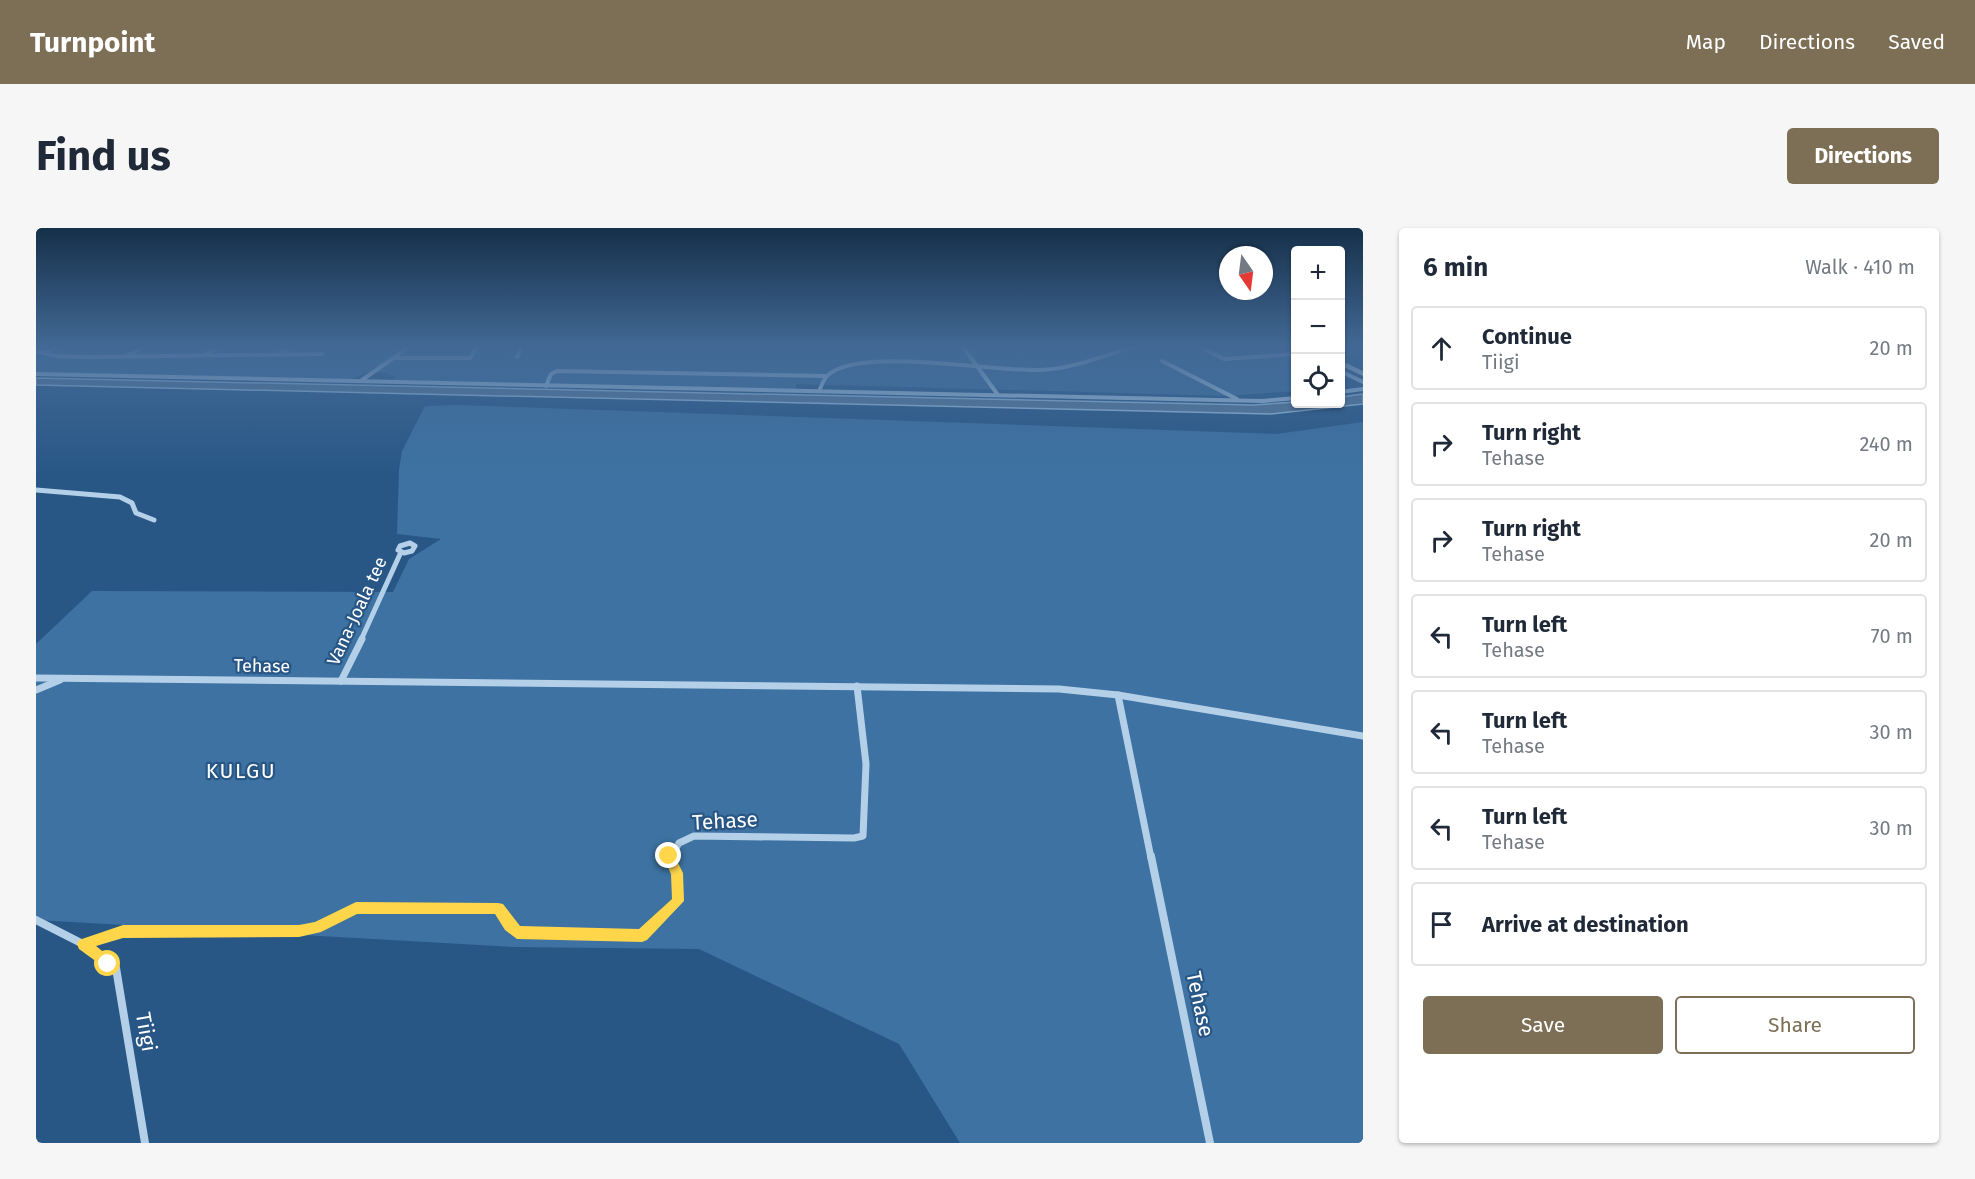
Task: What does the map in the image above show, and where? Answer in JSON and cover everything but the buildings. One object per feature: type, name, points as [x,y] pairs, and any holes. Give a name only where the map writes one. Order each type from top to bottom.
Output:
[{"type":"street","points":[[748,390],[1240,400],[1291,398]]},
{"type":"street","points":[[994,390],[998,395]]},
{"type":"street","points":[[1219,390],[1240,400]]},
{"type":"street","points":[[36,490],[120,497],[132,504],[136,513],[154,520]]},
{"type":"street","name":"Vana-Joala tee","points":[[341,681],[382,598],[401,552]]},
{"type":"street","name":"Tehase","points":[[36,678],[1059,689],[1118,695],[1363,736]]},
{"type":"street","name":"Tehase","points":[[36,690],[64,678]]},
{"type":"street","name":"Tehase","points":[[83,944],[123,932],[299,931],[317,928],[356,908],[498,908],[509,925],[517,932],[642,936],[678,901],[677,873],[669,856],[679,843],[694,836],[854,838],[863,836],[866,764],[857,686]]},
{"type":"street","name":"Tehase","points":[[1118,695],[1210,1143]]},
{"type":"street","points":[[36,920],[83,944]]},
{"type":"street","name":"Tiigi","points":[[83,944],[116,968],[145,1143]]},
{"type":"shaded area","points":[[236,390],[563,390],[1253,405],[1291,402],[1291,408],[1326,408],[1271,414]]},
{"type":"shaded area","points":[[1001,390],[1291,390],[1228,396]]},
{"type":"shaded area","points":[[1363,394],[1363,404],[1345,406],[1345,396]]},
{"type":"shaded area","points":[[458,405],[1276,434],[1363,422],[1363,1143],[960,1143],[899,1044],[699,949],[513,947],[36,920],[36,644],[92,591],[393,592],[409,559],[441,539],[397,534],[399,470],[402,451],[425,406]]},
{"type":"district","name":"KULGU","points":[[241,771]]},
{"type":"route","points":[[108,964],[83,944],[123,932],[299,931],[317,928],[356,908],[498,908],[509,925],[517,932],[642,936],[678,901],[677,873],[669,856]]}]
